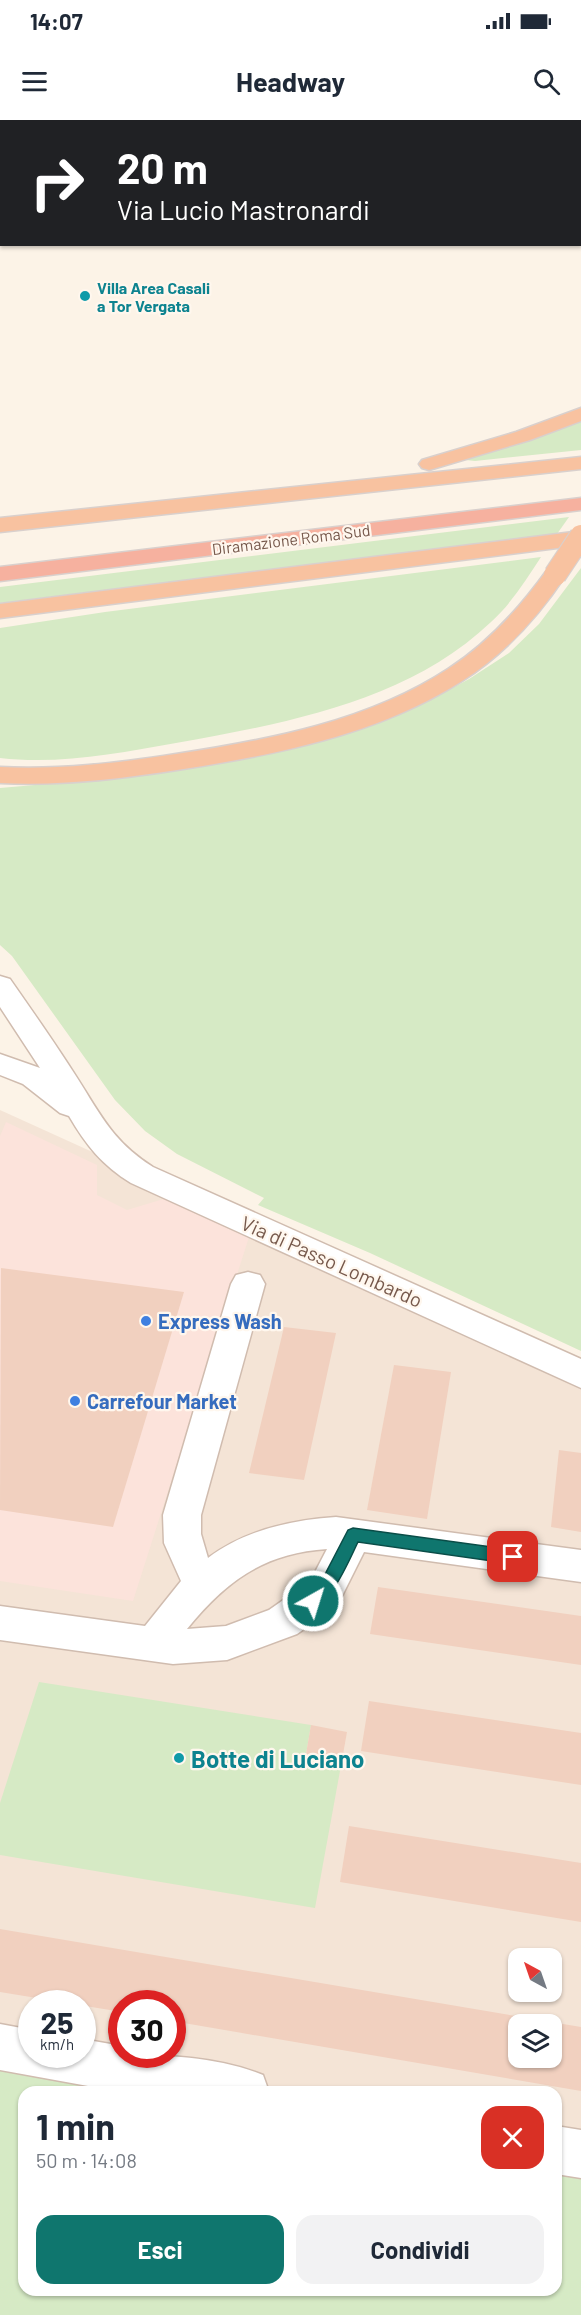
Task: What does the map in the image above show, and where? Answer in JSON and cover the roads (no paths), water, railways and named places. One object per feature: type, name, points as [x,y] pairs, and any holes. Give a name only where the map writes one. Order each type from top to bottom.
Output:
[{"type":"highway","points":[[343,489],[510,441],[581,414]]},
{"type":"highway","points":[[0,525],[581,463]]},
{"type":"highway","name":"Diramazione Roma Sud","points":[[0,559],[581,490]]},
{"type":"highway","name":"Diramazione Roma Sud","points":[[0,574],[581,504]]},
{"type":"highway","points":[[0,775],[71,775],[198,759],[273,744],[362,718],[436,686],[486,653],[521,622],[581,537]]},
{"type":"highway","points":[[0,611],[581,537]]},
{"type":"highway","points":[[0,620],[93,600]]},
{"type":"street","name":"Via di Passo Lombardo","points":[[0,985],[62,1076],[94,1132]]},
{"type":"street","name":"Via di Passo Lombardo","points":[[0,1064],[34,1077],[49,1087],[66,1101],[111,1154],[142,1175],[581,1374]]},
{"type":"street","points":[[203,1582],[186,1553],[181,1539],[182,1515],[248,1284]]},
{"type":"street","points":[[154,1644],[171,1618],[203,1582],[235,1560],[273,1542],[302,1534],[353,1535],[581,1566]]},
{"type":"street","points":[[0,1623],[185,1647],[226,1643],[283,1622],[301,1611],[328,1585],[353,1535]]},
{"type":"street","points":[[0,2047],[18,2050]]},
{"type":"street","points":[[96,2065],[213,2086]]},
{"type":"street","points":[[562,2151],[581,2154]]},
{"type":"place","name":"Villa Area Casali a Tor Vergata","points":[[85,296]]},
{"type":"place","name":"Express Wash","points":[[146,1321]]},
{"type":"place","name":"Carrefour Market","points":[[75,1401]]},
{"type":"place","name":"Botte di Luciano","points":[[179,1758]]}]
